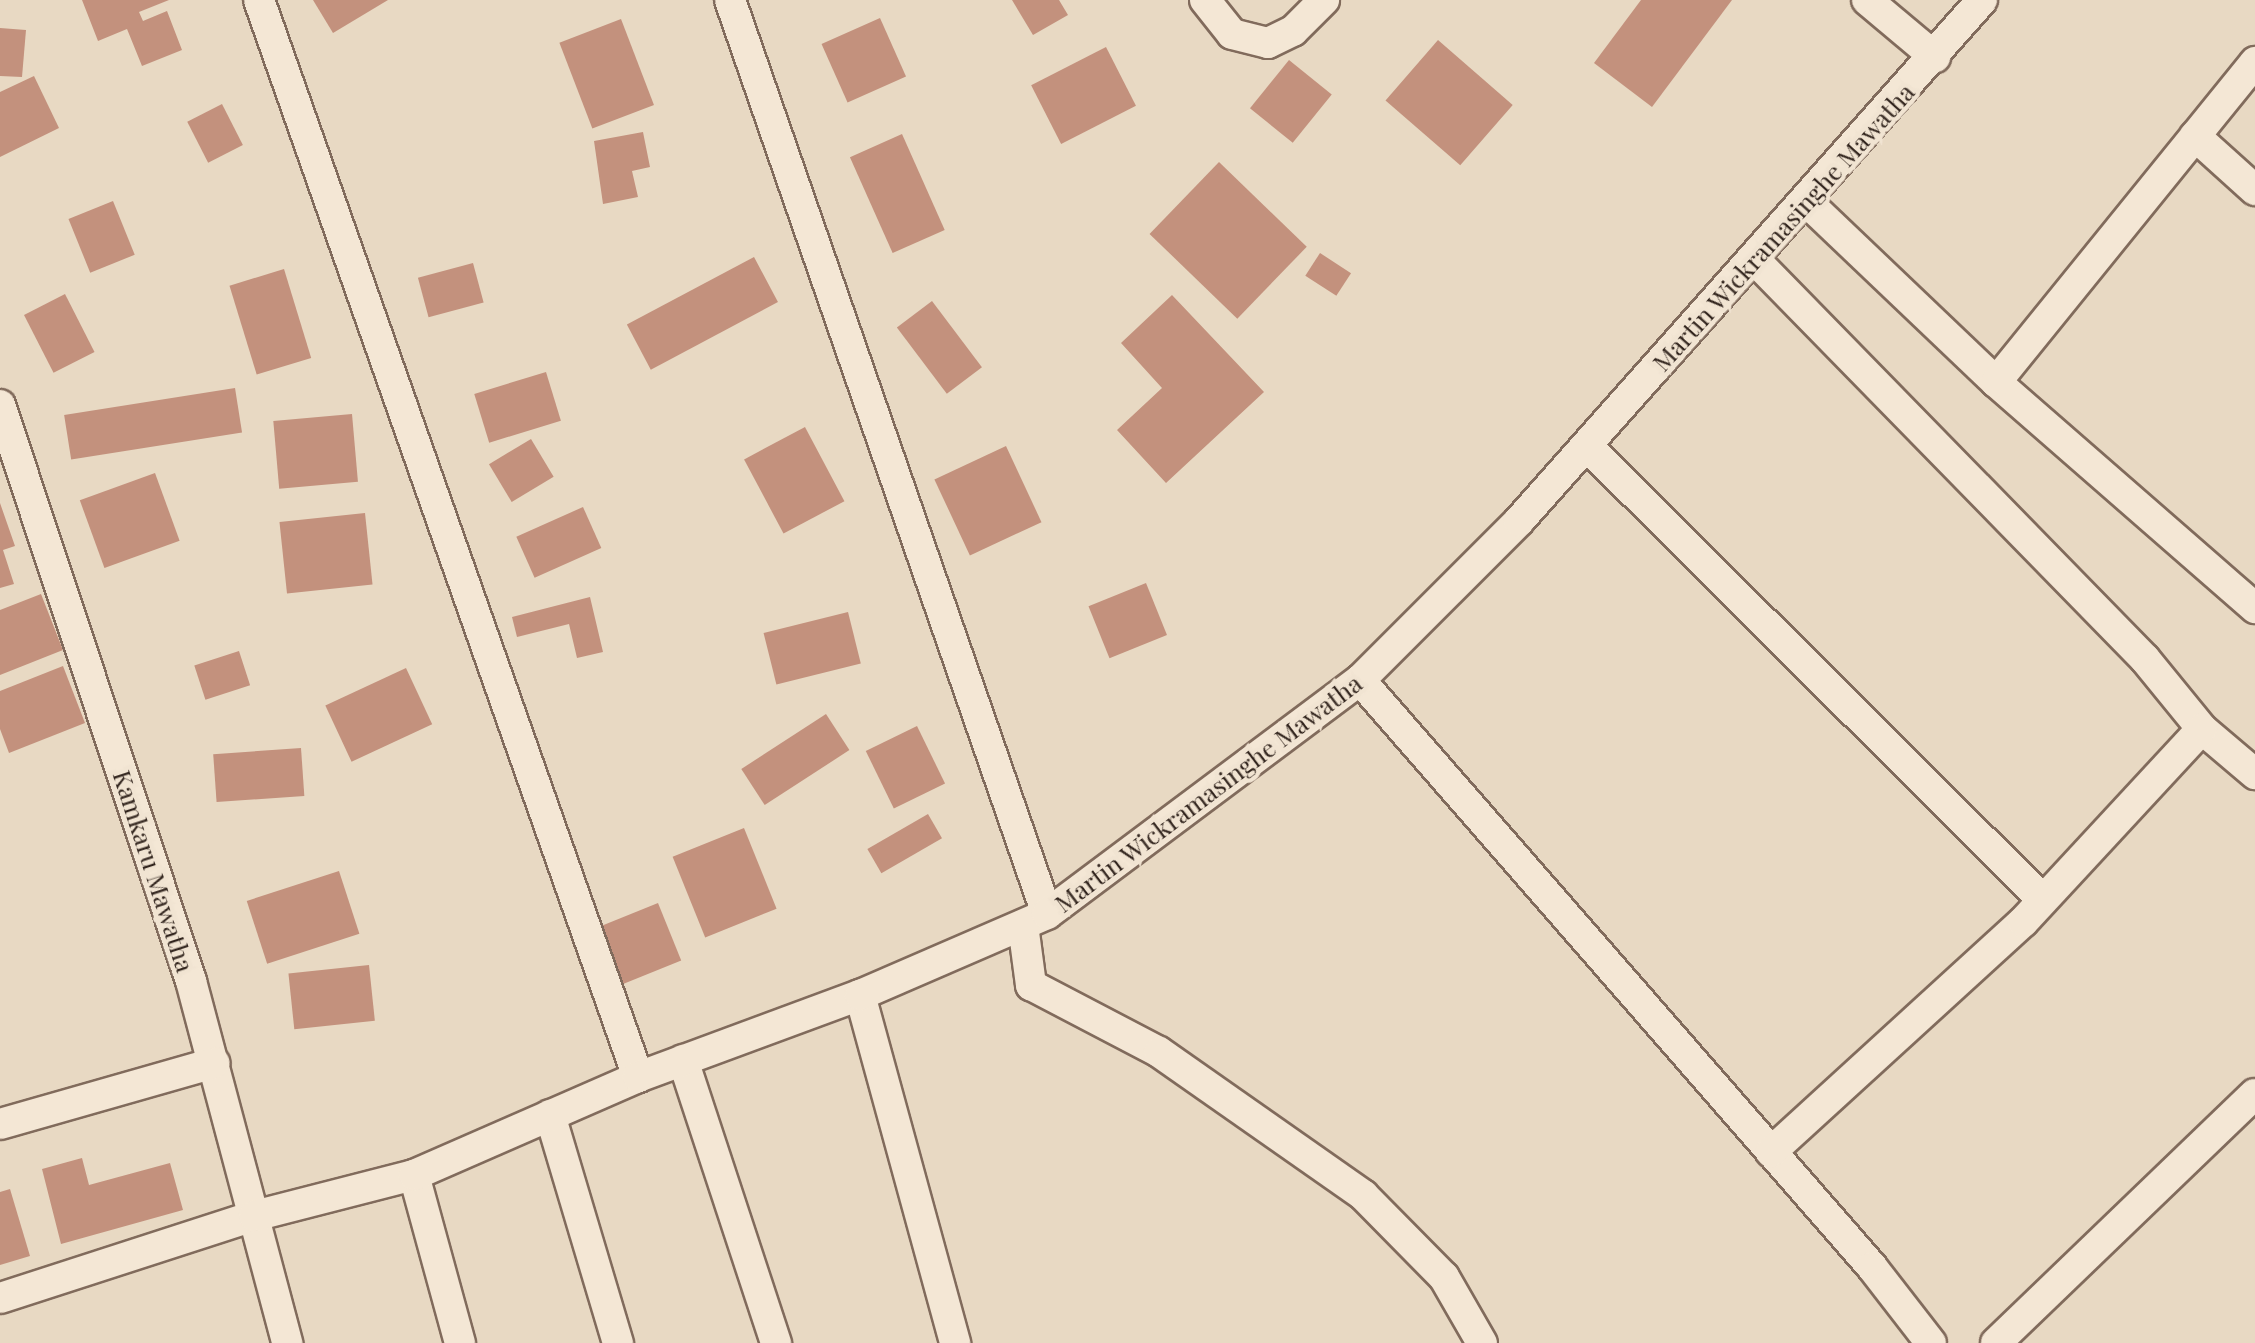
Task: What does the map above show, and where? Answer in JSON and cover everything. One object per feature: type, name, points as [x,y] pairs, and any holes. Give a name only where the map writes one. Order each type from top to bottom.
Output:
[{"type":"street","points":[[259,0],[638,1077]]},
{"type":"street","points":[[730,0],[1035,920],[1031,985],[1160,1052],[1363,1195],[1444,1277],[1482,1343]]},
{"type":"street","points":[[1205,0],[1232,34],[1268,43],[1293,31],[1324,0]]},
{"type":"street","points":[[1867,0],[1934,57]]},
{"type":"street","name":"Martin Wickramasinghe Mawatha","points":[[0,1298],[254,1216],[414,1175],[638,1077],[860,995],[1035,920],[1360,680],[1520,521],[1982,0]]},
{"type":"street","points":[[1996,382],[2255,62]]},
{"type":"street","points":[[2195,136],[2255,190]]},
{"type":"street","points":[[1806,200],[1996,382],[2255,608]]},
{"type":"street","points":[[1754,259],[2145,659],[2202,729],[2255,774]]},
{"type":"street","name":"Kamkaru Mawatha","points":[[0,405],[6,440],[214,1063],[286,1343]]},
{"type":"street","points":[[1587,446],[2042,900]]},
{"type":"street","points":[[1360,680],[1771,1152],[1931,1343]]},
{"type":"street","points":[[1771,1152],[2042,900],[2202,729]]},
{"type":"street","points":[[860,995],[954,1343]]},
{"type":"street","points":[[682,1060],[776,1343]]},
{"type":"street","points":[[0,1124],[214,1063]]},
{"type":"street","points":[[1996,1343],[2255,1094]]},
{"type":"street","points":[[550,1115],[618,1343]]},
{"type":"street","points":[[414,1175],[460,1343]]},
{"type":"building","points":[[82,0],[169,0],[139,12],[143,21],[167,11],[182,50],[142,66],[127,29],[98,41]]},
{"type":"building","points":[[313,0],[388,0],[333,33]]},
{"type":"building","points":[[1012,0],[1059,0],[1068,15],[1033,35]]},
{"type":"building","points":[[1641,0],[1732,0],[1652,107],[1594,63]]},
{"type":"building","points":[[880,18],[906,76],[848,102],[822,44]]},
{"type":"building","points":[[621,19],[654,105],[592,129],[559,43]]},
{"type":"building","points":[[0,28],[26,30],[22,77],[0,76]]},
{"type":"building","points":[[1438,40],[1513,105],[1460,165],[1386,100]]},
{"type":"building","points":[[1106,47],[1136,106],[1061,144],[1031,85]]},
{"type":"building","points":[[1289,60],[1332,95],[1293,143],[1250,108]]},
{"type":"building","points":[[34,76],[59,128],[0,157],[0,92]]},
{"type":"building","points":[[222,104],[243,145],[208,163],[187,122]]},
{"type":"building","points":[[643,132],[650,167],[632,171],[638,197],[603,204],[594,141]]},
{"type":"building","points":[[902,134],[945,230],[893,253],[850,157]]},
{"type":"building","points":[[1219,162],[1307,247],[1237,319],[1150,234]]},
{"type":"building","points":[[113,201],[135,255],[90,273],[68,219]]},
{"type":"building","points":[[1320,253],[1351,273],[1336,296],[1305,276]]},
{"type":"building","points":[[754,257],[778,302],[651,370],[627,325]]},
{"type":"building","points":[[473,263],[484,303],[429,317],[418,278]]},
{"type":"building","points":[[284,269],[311,358],[257,375],[229,286]]},
{"type":"building","points":[[65,294],[95,352],[54,373],[24,315]]},
{"type":"building","points":[[1172,295],[1264,392],[1166,483],[1117,430],[1162,388],[1121,343]]},
{"type":"building","points":[[932,301],[982,367],[947,394],[897,327]]},
{"type":"building","points":[[546,372],[561,421],[489,443],[474,394]]},
{"type":"building","points":[[235,388],[242,432],[71,460],[64,415]]},
{"type":"building","points":[[352,414],[358,482],[279,489],[273,421]]},
{"type":"building","points":[[805,427],[844,501],[784,534],[744,459]]},
{"type":"building","points":[[531,439],[554,477],[512,502],[489,464]]},
{"type":"building","points":[[1006,446],[1041,522],[970,556],[934,479]]},
{"type":"building","points":[[155,473],[180,541],[104,568],[80,500]]},
{"type":"building","points":[[0,503],[15,546],[3,550],[14,584],[0,588]]},
{"type":"building","points":[[583,507],[601,548],[535,578],[516,537]]},
{"type":"building","points":[[365,513],[373,585],[287,594],[279,522]]},
{"type":"building","points":[[1146,583],[1167,635],[1109,658],[1089,606]]},
{"type":"building","points":[[41,594],[63,650],[0,675],[0,610]]},
{"type":"building","points":[[590,597],[603,652],[577,658],[569,624],[517,637],[512,617]]},
{"type":"building","points":[[848,612],[861,663],[776,684],[764,633]]},
{"type":"building","points":[[239,651],[250,685],[205,700],[194,666]]},
{"type":"building","points":[[63,666],[85,723],[9,753],[0,729],[0,691]]},
{"type":"building","points":[[406,668],[432,724],[352,762],[325,706]]},
{"type":"building","points":[[826,714],[849,750],[765,805],[741,769]]},
{"type":"building","points":[[917,726],[945,784],[894,809],[866,751]]},
{"type":"building","points":[[301,748],[304,796],[217,802],[213,754]]},
{"type":"building","points":[[928,814],[942,838],[881,873],[867,849]]},
{"type":"building","points":[[744,828],[777,909],[705,938],[673,857]]},
{"type":"building","points":[[339,871],[359,934],[267,964],[247,901]]},
{"type":"building","points":[[658,903],[681,960],[616,987],[593,929]]},
{"type":"building","points":[[369,965],[375,1021],[294,1029],[288,973]]},
{"type":"building","points":[[82,1158],[89,1185],[170,1163],[183,1210],[61,1244],[42,1169]]},
{"type":"building","points":[[10,1189],[30,1256],[0,1265],[0,1192]]}]
